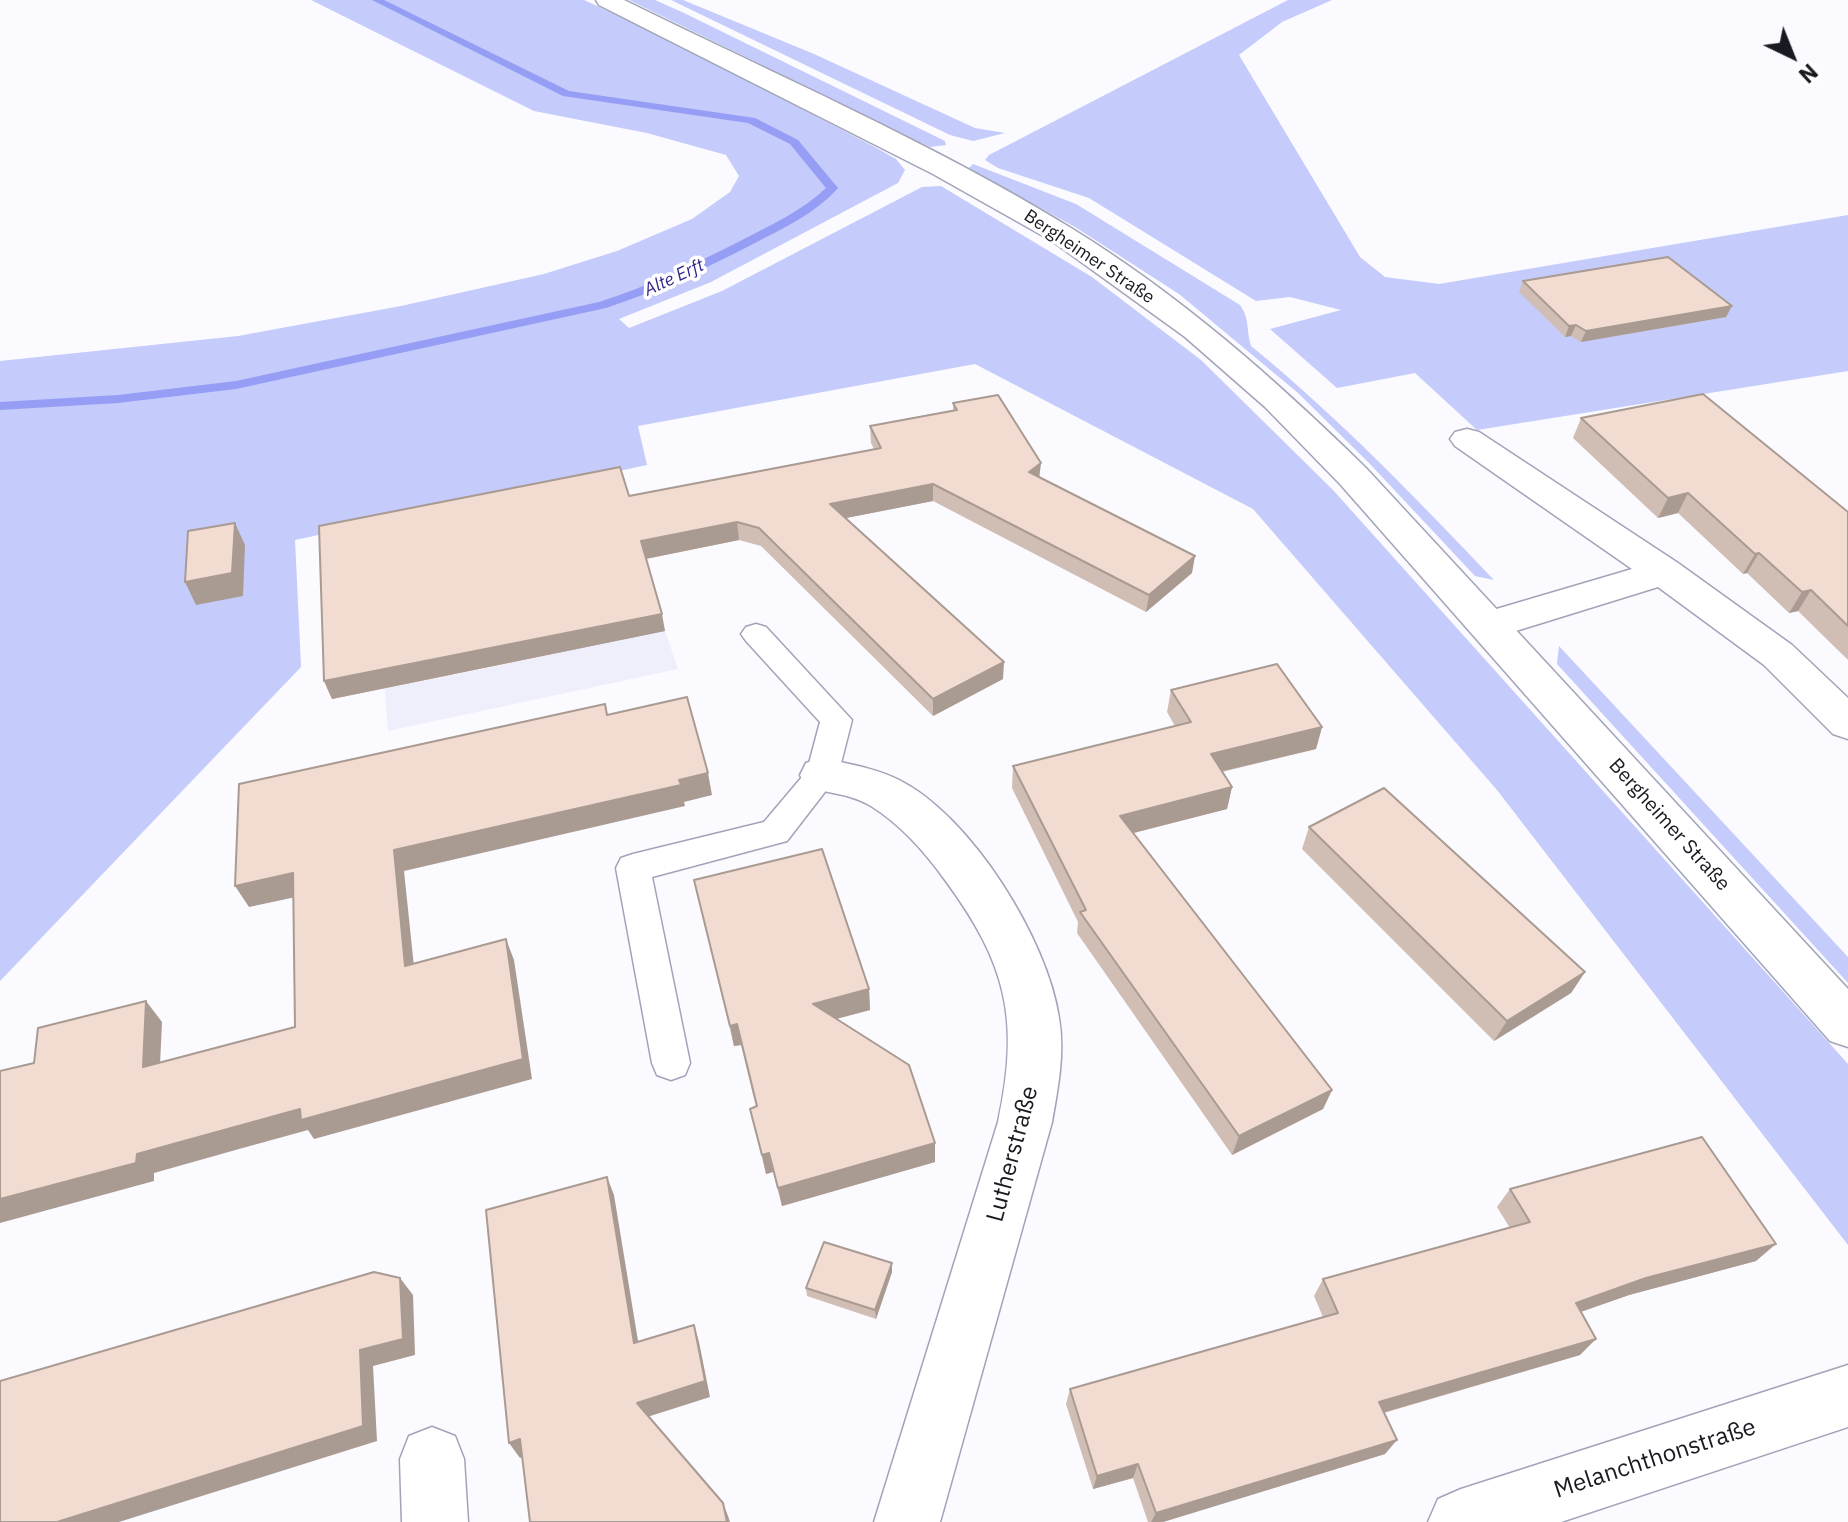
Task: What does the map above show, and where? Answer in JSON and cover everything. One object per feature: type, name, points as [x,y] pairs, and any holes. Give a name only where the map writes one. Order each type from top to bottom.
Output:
[{"type":"main road","name":"Bergheimer Straße","points":[[607,0],[943,168],[1062,235],[1196,330],[1277,400],[1353,476],[1848,1025]]},
{"type":"main road","points":[[1467,439],[1664,572],[1778,655],[1848,723]]},
{"type":"main road","points":[[1490,625],[1664,572]]},
{"type":"main road","name":"Lutherstraße","points":[[822,775],[884,792],[906,806],[947,851],[985,900],[1011,944],[1027,990],[1035,1030],[1035,1072],[1025,1122],[907,1522]]},
{"type":"main road","name":"Melanchthonstraße","points":[[1461,1522],[1848,1396]]},
{"type":"main road","points":[[432,1459],[435,1522]]},
{"type":"lane","points":[[671,1063],[633,868],[775,832],[822,775],[836,720],[756,634]]},
{"type":"shaded area","points":[[311,0],[584,0],[660,35],[873,146],[896,159],[905,170],[898,183],[711,282],[619,319],[629,328],[722,291],[922,187],[941,186],[1092,277],[1201,360],[1333,490],[1848,1064],[1848,1245],[1497,790],[1253,509],[975,364],[638,426],[647,465],[295,540],[301,667],[0,981],[0,361],[238,336],[401,306],[544,274],[617,251],[692,219],[730,192],[739,176],[726,155],[647,133],[534,111]]},
{"type":"shaded area","points":[[629,0],[655,0],[684,13],[945,141],[946,145],[930,147]]},
{"type":"shaded area","points":[[671,0],[683,0],[814,54],[975,128],[1005,133],[973,141],[950,135]]},
{"type":"shaded area","points":[[1288,0],[1332,0],[1282,22],[1239,55],[1360,257],[1385,277],[1439,284],[1848,215],[1848,371],[1477,430],[1415,373],[1337,388],[1270,329],[1341,310],[1290,297],[1256,301],[1089,198],[998,168],[985,160],[989,155]]},
{"type":"shaded area","points":[[973,164],[1076,204],[1240,305],[1247,320],[1251,346],[1346,430],[1494,580],[1475,576],[1298,393],[1179,294],[1075,227],[969,168]]},
{"type":"shaded area","points":[[580,493],[616,641],[665,631],[678,669],[388,731],[372,534],[433,522],[454,675],[551,654]]},
{"type":"shaded area","points":[[1559,646],[1848,957],[1848,983],[1557,664]]},
{"type":"building","points":[[1668,257],[1732,306],[1586,331],[1576,325],[1569,326],[1523,281]]},
{"type":"building","points":[[1703,394],[1848,512],[1848,626],[1811,590],[1802,592],[1759,553],[1755,554],[1688,493],[1668,498],[1581,418]]},
{"type":"building","points":[[998,395],[1041,463],[1029,472],[1195,556],[1149,595],[933,484],[830,504],[1004,662],[933,699],[759,528],[737,522],[641,541],[662,614],[324,681],[319,526],[620,467],[629,496],[881,448],[870,426],[957,410],[953,403]]},
{"type":"building","points":[[235,523],[232,573],[185,582],[188,531]]},
{"type":"building","points":[[1277,664],[1322,727],[1211,754],[1232,787],[1120,816],[1332,1090],[1239,1136],[1080,912],[1086,910],[1013,766],[1191,722],[1171,690]]},
{"type":"building","points":[[687,697],[708,773],[679,780],[681,785],[394,850],[405,966],[506,939],[523,1059],[301,1120],[300,1109],[137,1154],[136,1163],[0,1199],[0,1071],[34,1063],[38,1028],[146,1001],[143,1067],[295,1027],[293,873],[235,886],[239,784],[605,704],[607,715]]},
{"type":"building","points":[[1384,788],[1585,972],[1507,1021],[1309,827]]},
{"type":"building","points":[[822,849],[869,989],[813,1004],[909,1065],[935,1143],[778,1188],[769,1153],[762,1155],[750,1109],[757,1106],[737,1024],[730,1026],[694,880]]},
{"type":"building","points":[[1702,1137],[1776,1244],[1646,1278],[1576,1303],[1596,1339],[1379,1402],[1397,1440],[1156,1513],[1138,1464],[1097,1476],[1070,1389],[1338,1313],[1323,1279],[1530,1222],[1510,1189]]},
{"type":"building","points":[[607,1177],[634,1343],[694,1325],[705,1381],[637,1403],[723,1503],[727,1522],[530,1522],[520,1439],[509,1443],[486,1210]]},
{"type":"building","points":[[824,1242],[892,1263],[875,1310],[806,1288]]},
{"type":"building","points":[[374,1272],[400,1278],[403,1339],[360,1350],[363,1426],[57,1522],[0,1522],[0,1381]]},
{"type":"waterway","name":"Alte Erft","points":[[0,406],[118,399],[236,385],[602,305],[661,284],[736,248],[796,216],[832,188],[794,142],[751,120],[567,94],[377,0]]}]
